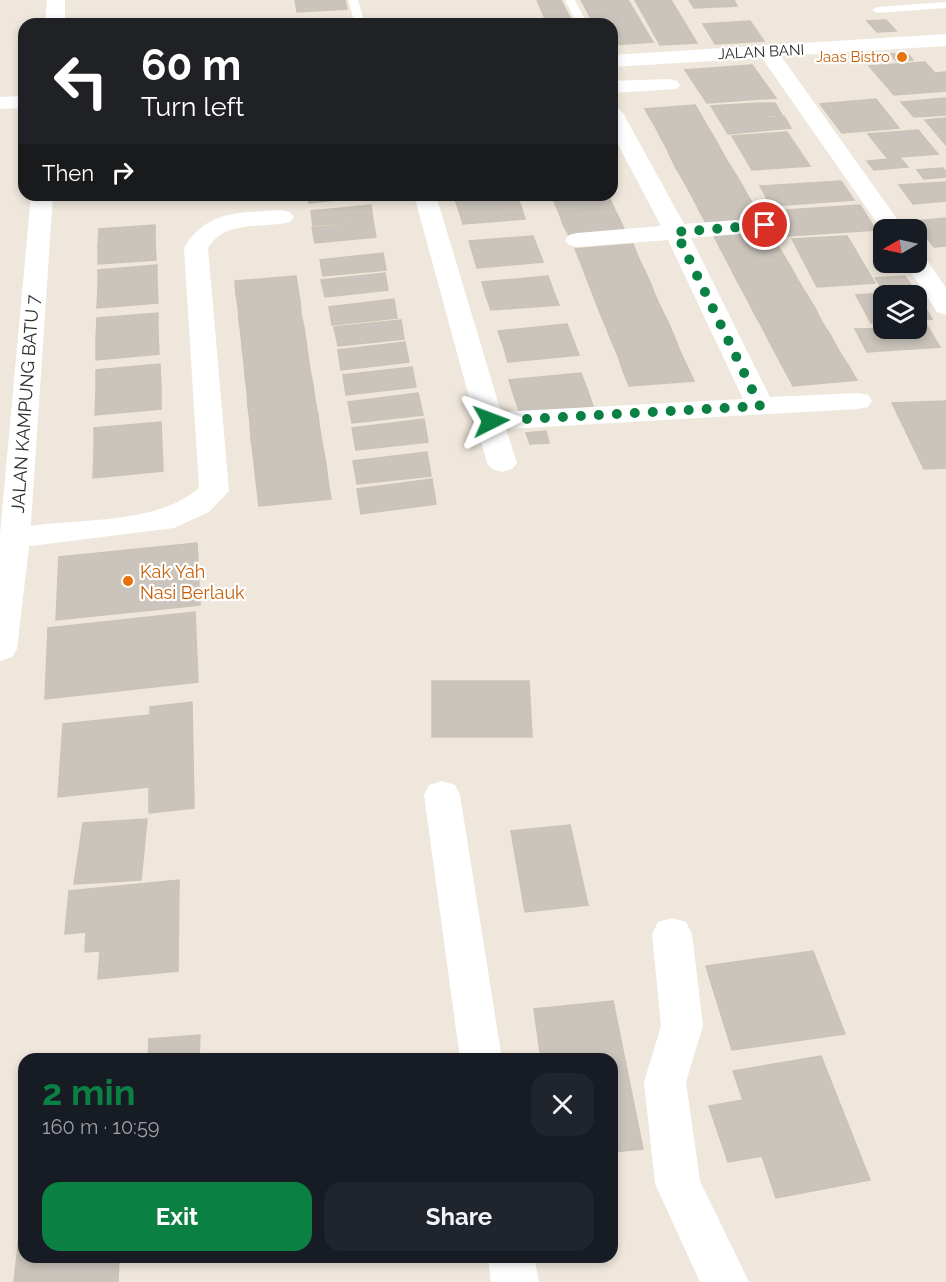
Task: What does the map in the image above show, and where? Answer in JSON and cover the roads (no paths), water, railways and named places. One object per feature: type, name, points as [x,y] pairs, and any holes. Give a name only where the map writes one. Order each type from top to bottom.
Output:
[{"type":"street","points":[[55,18],[56,0]]},
{"type":"street","name":"JALAN BANI","points":[[618,61],[946,40]]},
{"type":"street","points":[[768,52],[885,219]]},
{"type":"street","points":[[618,87],[670,85]]},
{"type":"street","points":[[0,104],[18,102]]},
{"type":"street","points":[[618,124],[676,232],[760,406]]},
{"type":"street","name":"JALAN KAMPUNG BATU 7","points":[[0,649],[15,538],[9,495],[41,201]]},
{"type":"street","points":[[427,201],[502,463]]},
{"type":"street","points":[[15,538],[163,521],[198,505],[214,491],[196,248],[200,239],[210,230],[230,222],[282,217]]},
{"type":"street","points":[[577,240],[765,225]]},
{"type":"street","points":[[923,273],[946,307]]},
{"type":"street","points":[[491,421],[858,401]]},
{"type":"street","points":[[442,795],[480,1053]]},
{"type":"street","points":[[672,934],[682,1026],[665,1082],[678,1184],[725,1282]]},
{"type":"street","points":[[512,1263],[515,1282]]},
{"type":"lane","points":[[353,0],[358,18]]},
{"type":"lane","points":[[570,0],[579,18]]},
{"type":"lane","points":[[877,10],[946,5]]},
{"type":"place","name":"Jaas Bistro","points":[[902,57]]},
{"type":"place","name":"Kak Yah Nasi Berlauk","points":[[128,581]]}]
